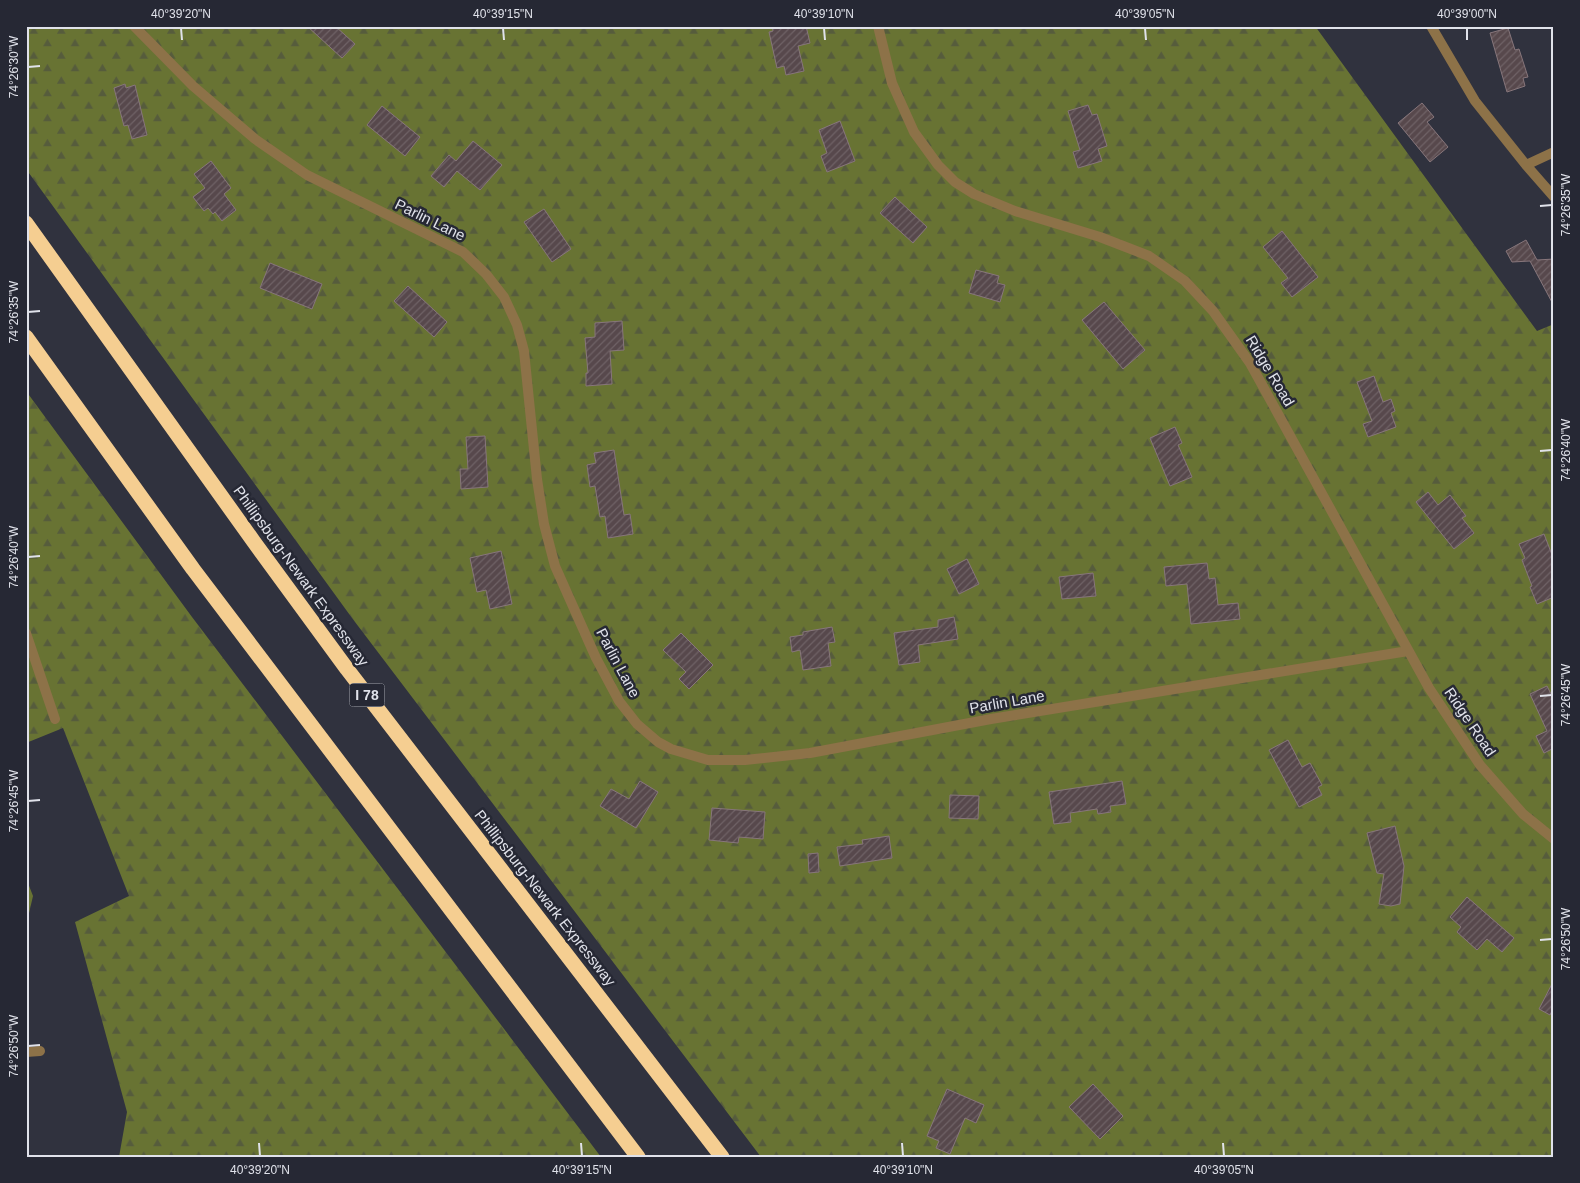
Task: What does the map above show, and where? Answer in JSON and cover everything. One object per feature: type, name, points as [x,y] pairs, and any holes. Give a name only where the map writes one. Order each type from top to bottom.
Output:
[{"type":"highway","name":"Phillipsburg-Newark Expressway","points":[[26,223],[248,534],[330,645],[722,1157]]},
{"type":"highway","points":[[26,337],[194,569],[638,1157]]},
{"type":"street","name":"Parlin Lane","points":[[134,26],[193,86],[255,139],[307,175],[463,252],[486,274],[504,297],[514,318],[524,351],[537,479],[544,524],[555,566],[596,658],[619,702],[637,724],[658,742],[672,749],[708,760],[745,760],[810,753],[1000,718],[1408,651]]},
{"type":"street","name":"Ridge Road","points":[[878,26],[892,83],[914,132],[938,165],[955,182],[974,194],[1015,211],[1100,237],[1150,256],[1185,281],[1213,311],[1250,363],[1429,688],[1480,765],[1522,814],[1554,839]]},
{"type":"street","points":[[1432,26],[1475,101],[1526,165],[1554,196]]},
{"type":"street","points":[[1526,165],[1554,152]]},
{"type":"street","points":[[26,633],[55,719]]},
{"type":"street","points":[[26,1052],[40,1051]]},
{"type":"green space","points":[[26,26],[1315,26],[1537,331],[1554,324],[1554,1157],[761,1157],[352,618],[26,169]]},
{"type":"green space","points":[[26,391],[192,617],[601,1157],[119,1157],[127,1112],[75,922],[129,896],[63,728],[26,743]]},
{"type":"green space","points":[[26,878],[33,896],[26,926]]},
{"type":"building","points":[[307,26],[335,26],[355,44],[342,58]]},
{"type":"building","points":[[772,26],[806,26],[810,43],[798,46],[804,71],[786,75],[784,66],[777,68],[769,32],[773,31]]},
{"type":"building","points":[[1508,28],[1515,50],[1519,49],[1528,77],[1523,78],[1525,86],[1507,92],[1490,33]]},
{"type":"building","points":[[125,84],[126,88],[135,85],[147,135],[132,139],[128,125],[124,126],[114,88]]},
{"type":"building","points":[[1422,103],[1434,117],[1427,122],[1448,147],[1430,162],[1398,123]]},
{"type":"building","points":[[1088,105],[1092,115],[1097,114],[1107,146],[1098,149],[1102,161],[1078,168],[1073,152],[1080,150],[1068,111]]},
{"type":"building","points":[[382,106],[420,137],[405,156],[367,125]]},
{"type":"building","points":[[840,121],[855,161],[827,172],[821,156],[827,153],[819,130]]},
{"type":"building","points":[[473,141],[502,165],[480,190],[457,171],[444,187],[431,176],[449,155],[456,161]]},
{"type":"building","points":[[211,161],[231,188],[224,194],[236,210],[222,221],[215,212],[213,214],[208,208],[204,211],[193,197],[205,188],[194,174]]},
{"type":"building","points":[[895,197],[927,227],[913,243],[880,213]]},
{"type":"building","points":[[544,209],[571,249],[552,262],[524,222]]},
{"type":"building","points":[[1282,231],[1318,277],[1292,297],[1281,283],[1288,278],[1263,247]]},
{"type":"building","points":[[1526,240],[1537,260],[1554,259],[1554,306],[1530,261],[1512,262],[1506,251]]},
{"type":"building","points":[[270,263],[322,284],[312,309],[260,288]]},
{"type":"building","points":[[976,270],[999,276],[997,283],[1005,285],[1000,302],[969,293]]},
{"type":"building","points":[[408,286],[447,322],[434,337],[394,301]]},
{"type":"building","points":[[1104,302],[1145,350],[1123,369],[1082,320]]},
{"type":"building","points":[[622,321],[624,350],[610,351],[612,384],[586,386],[586,373],[588,373],[585,338],[595,337],[595,323]]},
{"type":"building","points":[[1374,376],[1383,402],[1391,399],[1395,411],[1391,413],[1396,427],[1368,437],[1363,424],[1372,421],[1357,382]]},
{"type":"building","points":[[1175,427],[1182,443],[1178,445],[1192,477],[1170,486],[1150,438]]},
{"type":"building","points":[[485,436],[488,487],[461,489],[460,469],[468,469],[466,437]]},
{"type":"building","points":[[614,450],[624,515],[630,514],[633,534],[608,538],[605,516],[600,517],[595,486],[590,487],[587,465],[596,463],[594,453]]},
{"type":"building","points":[[1428,492],[1438,505],[1450,495],[1466,516],[1462,518],[1474,533],[1454,549],[1416,502]]},
{"type":"building","points":[[1544,534],[1554,560],[1554,597],[1537,604],[1530,587],[1532,586],[1522,560],[1525,558],[1519,544]]},
{"type":"building","points":[[501,551],[512,604],[490,609],[486,590],[477,592],[470,558]]},
{"type":"building","points":[[967,559],[979,584],[959,594],[947,569]]},
{"type":"building","points":[[1207,563],[1209,579],[1215,578],[1218,605],[1238,603],[1240,619],[1191,624],[1187,584],[1166,586],[1164,567]]},
{"type":"building","points":[[1093,573],[1096,596],[1062,599],[1059,577]]},
{"type":"building","points":[[954,617],[958,639],[918,645],[920,662],[899,665],[894,633],[938,627],[938,620]]},
{"type":"building","points":[[832,627],[835,642],[828,643],[831,666],[803,670],[800,650],[792,652],[790,637],[803,635],[803,632]]},
{"type":"building","points":[[681,633],[713,665],[689,689],[679,679],[686,672],[663,650]]},
{"type":"building","points":[[1547,686],[1554,700],[1554,748],[1544,753],[1536,736],[1547,731],[1530,694]]},
{"type":"building","points":[[1288,740],[1302,767],[1310,763],[1322,785],[1318,787],[1322,795],[1299,807],[1269,750]]},
{"type":"building","points":[[640,781],[658,792],[636,828],[600,806],[611,789],[629,799]]},
{"type":"building","points":[[1122,781],[1126,804],[1110,806],[1111,812],[1098,814],[1097,809],[1070,813],[1071,822],[1054,824],[1049,792]]},
{"type":"building","points":[[950,795],[979,796],[978,819],[949,818]]},
{"type":"building","points":[[712,808],[765,812],[763,839],[739,837],[738,843],[709,840]]},
{"type":"building","points":[[1395,826],[1404,866],[1400,904],[1391,906],[1379,904],[1384,874],[1377,873],[1367,833]]},
{"type":"building","points":[[889,836],[892,858],[840,866],[837,847],[863,844],[862,840]]},
{"type":"building","points":[[818,853],[819,872],[809,873],[808,854]]},
{"type":"building","points":[[1467,897],[1514,938],[1502,952],[1487,939],[1477,950],[1457,932],[1461,927],[1450,917]]},
{"type":"building","points":[[1554,980],[1554,1007],[1550,1015],[1539,1009]]},
{"type":"building","points":[[1093,1084],[1123,1116],[1100,1139],[1069,1107]]},
{"type":"building","points":[[947,1089],[984,1105],[976,1123],[965,1118],[950,1154],[936,1148],[939,1141],[927,1136]]}]
